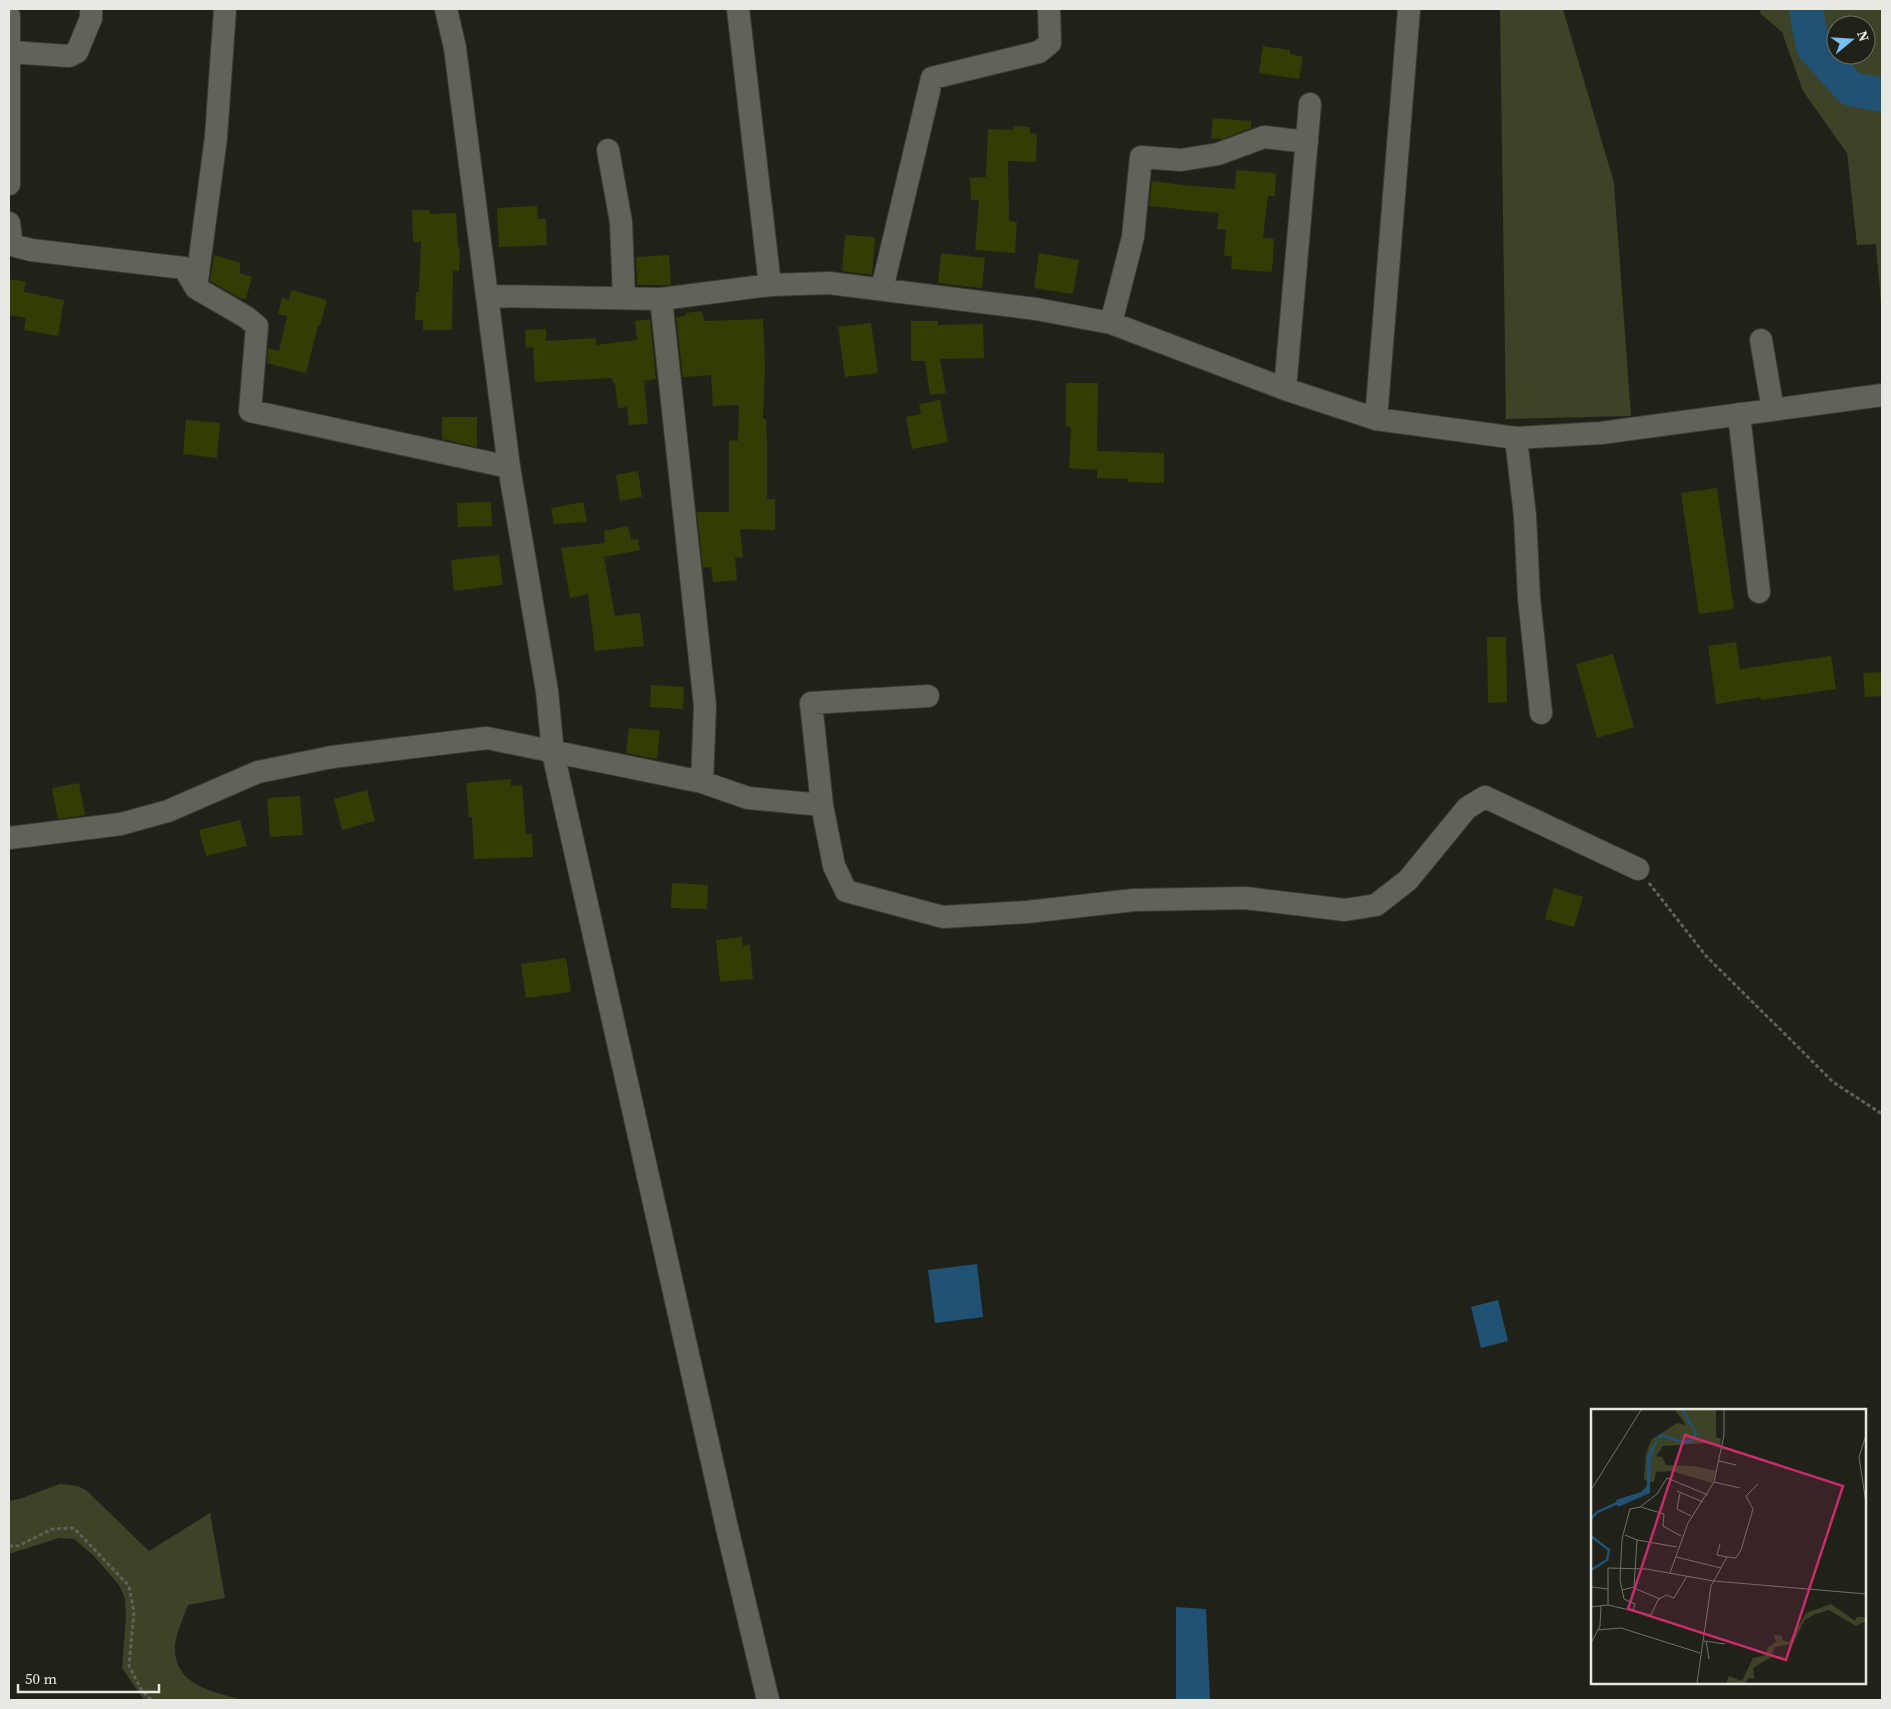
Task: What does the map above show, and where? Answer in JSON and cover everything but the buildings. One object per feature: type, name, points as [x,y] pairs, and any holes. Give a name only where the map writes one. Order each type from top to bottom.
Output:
[{"type":"street","points":[[9,52],[69,56],[77,52],[91,18],[91,9]]},
{"type":"street","points":[[196,288],[216,137],[225,9]]},
{"type":"street","points":[[446,9],[455,48],[509,467],[546,691],[554,753],[727,1528],[768,1700]]},
{"type":"street","points":[[738,9],[770,285]]},
{"type":"street","points":[[882,289],[932,78],[1039,52],[1050,43],[1049,9]]},
{"type":"street","points":[[1376,418],[1409,9]]},
{"type":"street","points":[[9,16],[9,184]]},
{"type":"street","points":[[1284,389],[1310,104]]},
{"type":"street","points":[[1111,323],[1133,238],[1141,157],[1181,160],[1218,154],[1264,137],[1307,142]]},
{"type":"street","points":[[608,150],[620,222],[624,298]]},
{"type":"street","points":[[9,223],[12,246],[31,250],[184,268],[196,288],[246,317],[257,326],[250,411],[509,467]]},
{"type":"street","points":[[488,296],[661,298],[770,285],[829,283],[1036,309],[1111,323],[1284,389],[1376,418],[1516,438],[1601,433],[1882,394]]},
{"type":"street","points":[[661,298],[705,706],[702,782]]},
{"type":"street","points":[[1762,340],[1773,410]]},
{"type":"street","points":[[1739,414],[1759,592]]},
{"type":"street","points":[[1516,438],[1525,516],[1529,598],[1541,714]]},
{"type":"street","points":[[928,696],[811,703],[822,805],[834,866],[846,891],[942,917],[1027,912],[1134,900],[1245,898],[1345,910],[1376,905],[1408,880],[1467,808],[1485,797],[1638,869]]},
{"type":"street","points":[[9,838],[120,824],[168,811],[258,772],[332,757],[487,738],[702,782],[748,798],[822,805]]},
{"type":"path","points":[[1638,869],[1706,956],[1833,1082],[1882,1114]]},
{"type":"path","points":[[9,1546],[18,1546],[52,1529],[74,1528],[129,1586],[134,1612],[129,1666],[141,1689],[151,1700]]},
{"type":"green space","points":[[1500,9],[1563,9],[1614,183],[1631,416],[1506,419]]},
{"type":"green space","points":[[1759,9],[1882,9],[1881,381],[1881,305],[1876,244],[1857,245],[1847,153],[1803,91],[1782,32],[1761,14]]},
{"type":"green space","points":[[60,1484],[77,1486],[86,1490],[149,1551],[210,1513],[225,1598],[188,1605],[178,1630],[175,1646],[176,1659],[181,1670],[197,1685],[219,1694],[243,1700],[144,1700],[122,1668],[126,1615],[125,1599],[119,1585],[93,1555],[74,1539],[59,1538],[9,1554],[9,1501]]},
{"type":"water","points":[[977,1264],[983,1317],[935,1323],[928,1270]]},
{"type":"water","points":[[1498,1300],[1508,1341],[1481,1348],[1471,1307]]},
{"type":"water","points":[[1176,1607],[1206,1609],[1210,1700],[1176,1700]]},
{"type":"waterway","points":[[1806,9],[1813,47],[1851,89],[1882,95]]}]
